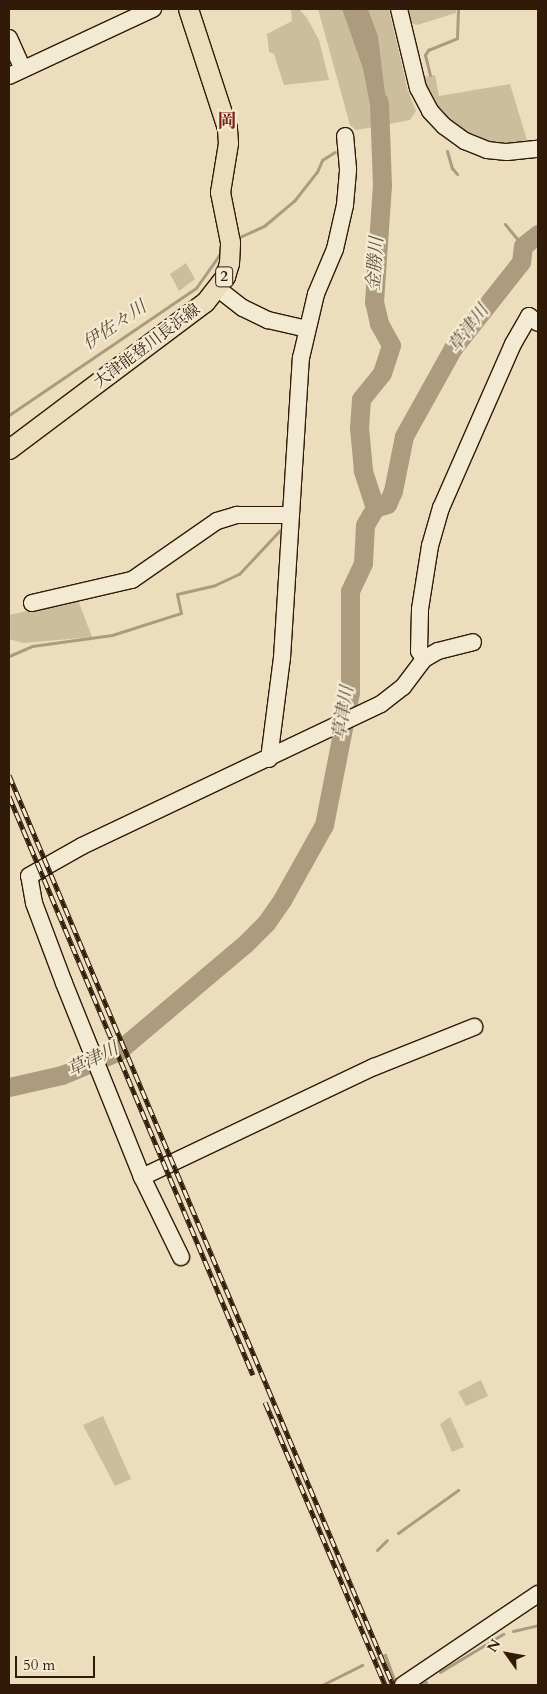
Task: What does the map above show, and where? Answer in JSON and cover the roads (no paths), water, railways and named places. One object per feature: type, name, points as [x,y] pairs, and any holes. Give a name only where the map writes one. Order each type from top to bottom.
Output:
[{"type":"main road","name":"大津能登川長浜線","points":[[9,449],[205,302],[217,288],[230,255],[220,192],[228,143],[227,128],[188,9]]},
{"type":"street","points":[[9,38],[16,73],[153,9]]},
{"type":"street","points":[[399,9],[408,32],[418,88],[424,101],[439,121],[465,142],[486,150],[507,152],[538,149]]},
{"type":"street","points":[[269,759],[282,658],[300,367],[306,328],[335,249],[345,205],[348,170],[345,136]]},
{"type":"street","points":[[217,288],[243,308],[268,320],[306,328]]},
{"type":"street","points":[[424,659],[419,651],[420,608],[430,546],[441,508],[466,448],[535,315]]},
{"type":"street","points":[[32,603],[132,580],[217,521],[238,515],[291,515]]},
{"type":"street","points":[[181,1257],[142,1177],[112,1097],[64,983],[34,903],[29,876],[82,846],[286,751],[394,696],[424,659],[438,651],[473,642]]},
{"type":"street","points":[[142,1177],[374,1067],[474,1027]]},
{"type":"street","points":[[403,1685],[538,1594]]},
{"type":"waterway","name":"伊佐々川","points":[[430,75],[425,55],[428,50],[457,38],[458,9]]},
{"type":"waterway","name":"金勝川","points":[[375,508],[363,470],[359,428],[361,399],[382,373],[391,345],[379,323],[374,302],[382,185],[379,102]]},
{"type":"waterway","name":"伊佐々川","points":[[447,151],[452,168],[457,174]]},
{"type":"waterway","name":"伊佐々川","points":[[235,239],[264,226],[294,201],[317,172],[322,160],[335,152]]},
{"type":"waterway","name":"伊佐々川","points":[[505,224],[523,246]]},
{"type":"waterway","name":"草津川","points":[[9,1087],[62,1075],[117,1052],[245,944],[266,923],[282,900],[324,825],[350,692],[350,591],[363,563],[365,525],[375,508],[387,504],[393,491],[404,436],[453,348],[521,262],[523,246],[538,234]]},
{"type":"waterway","name":"伊佐々川","points":[[9,415],[196,288],[222,251]]},
{"type":"waterway","points":[[9,656],[32,646],[112,635],[181,613],[177,594],[215,585],[239,574],[282,528]]},
{"type":"waterway","points":[[398,1533],[458,1490]]},
{"type":"waterway","points":[[377,1550],[387,1540]]},
{"type":"waterway","points":[[513,1631],[538,1625]]},
{"type":"waterway","points":[[440,1672],[503,1634]]},
{"type":"waterway","points":[[373,1660],[385,1655],[394,1680]]},
{"type":"waterway","points":[[322,1685],[362,1665]]},
{"type":"waterway","points":[[421,1685],[426,1682]]},
{"type":"railway","points":[[9,775],[393,1685]]},
{"type":"railway","points":[[9,796],[253,1375]]},
{"type":"railway","points":[[265,1402],[385,1685]]},
{"type":"district","name":"岡","points":[[227,122]]}]
